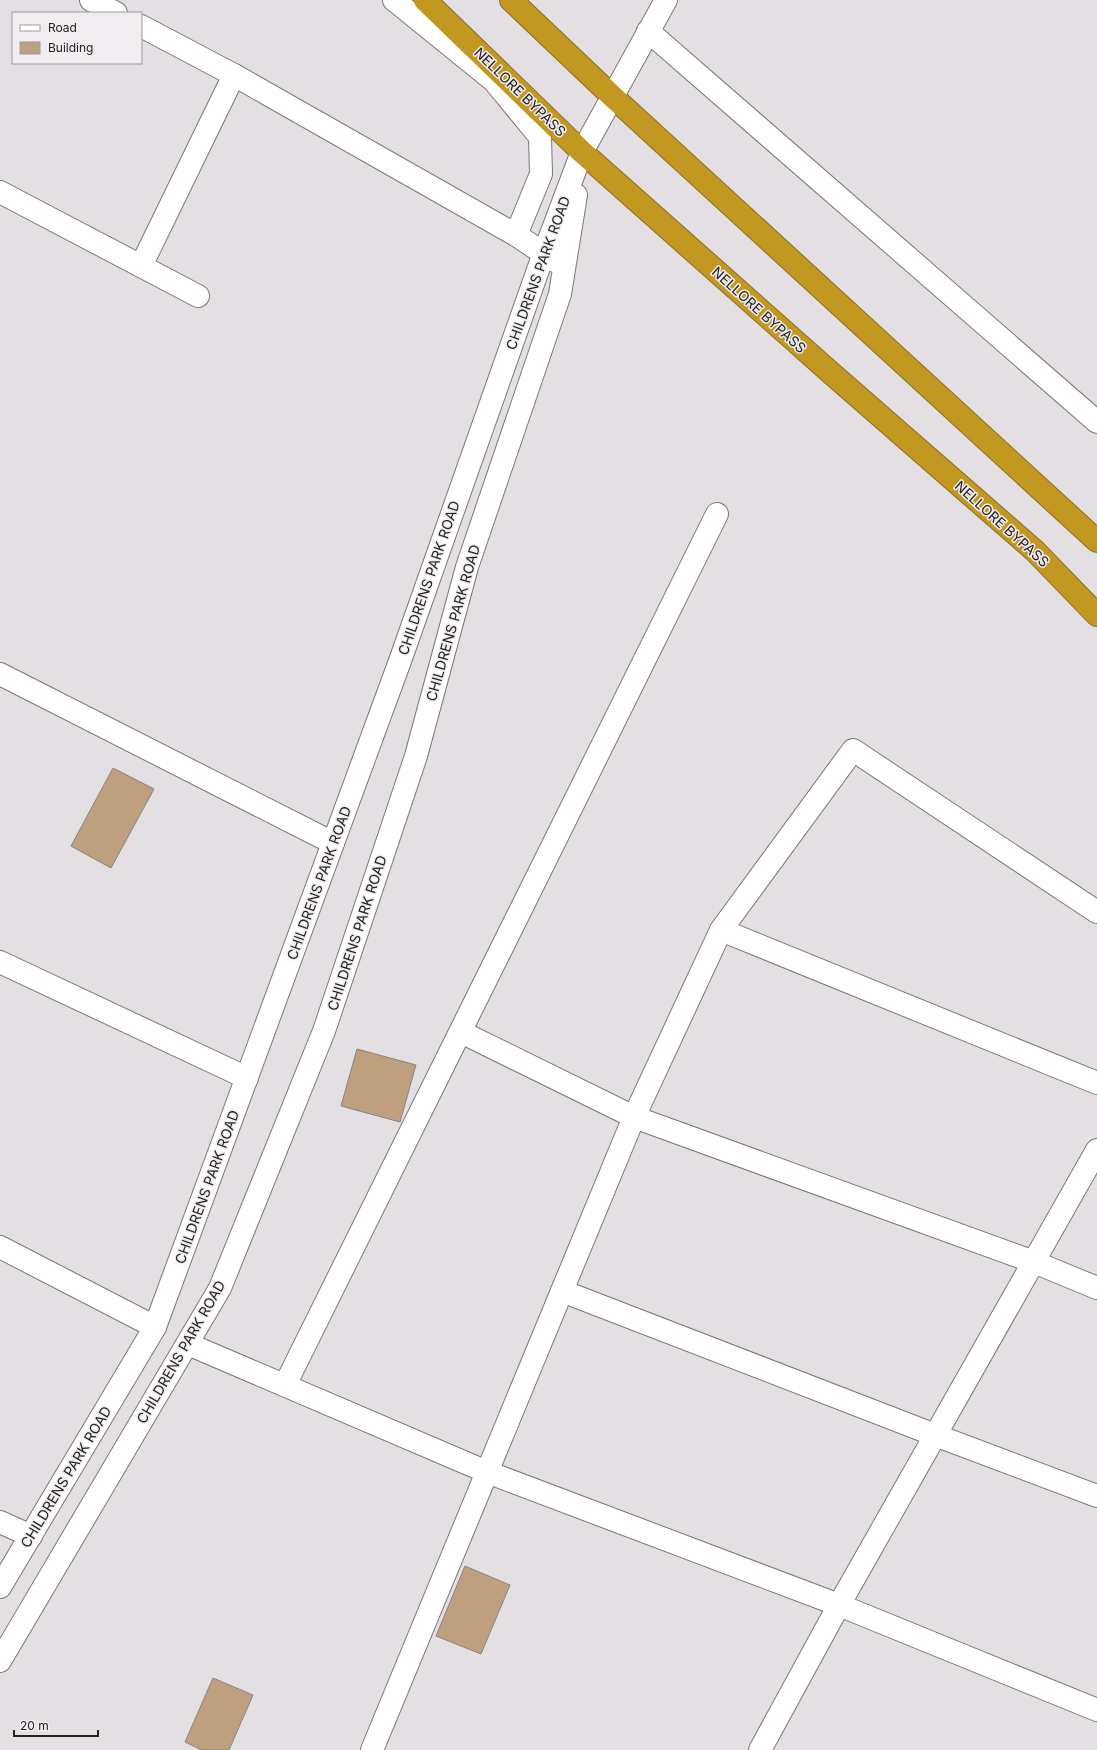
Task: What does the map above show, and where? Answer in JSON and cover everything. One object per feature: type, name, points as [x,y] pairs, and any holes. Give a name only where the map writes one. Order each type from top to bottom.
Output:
[{"type":"highway","name":"NELLORE BYPASS","points":[[425,0],[582,152],[831,373],[1035,550],[1097,615]]},
{"type":"highway","points":[[511,0],[612,96],[1097,541]]},
{"type":"street","points":[[91,0],[114,12]]},
{"type":"street","points":[[394,0],[494,81],[540,137],[540,174],[516,235]]},
{"type":"street","points":[[582,152],[666,0]]},
{"type":"street","points":[[142,27],[234,75],[516,235],[565,269]]},
{"type":"street","points":[[648,31],[1097,422]]},
{"type":"street","points":[[141,266],[234,75]]},
{"type":"street","name":"CHILDRENS PARK ROAD","points":[[0,1587],[155,1327],[400,661],[544,253],[582,152]]},
{"type":"street","name":"CHILDRENS PARK ROAD","points":[[0,1661],[220,1288],[324,1031],[416,756],[467,568],[560,294],[582,152]]},
{"type":"street","points":[[0,192],[198,296]]},
{"type":"street","points":[[285,1385],[717,514]]},
{"type":"street","points":[[0,674],[333,843]]},
{"type":"street","points":[[372,1750],[634,1117],[721,930],[853,750],[1097,912]]},
{"type":"street","points":[[721,930],[1097,1083]]},
{"type":"street","points":[[0,962],[247,1078]]},
{"type":"street","points":[[461,1032],[634,1117],[1034,1262],[1097,1288]]},
{"type":"street","points":[[760,1750],[839,1605],[1097,1150]]},
{"type":"street","points":[[0,1247],[155,1327]]},
{"type":"street","points":[[562,1291],[1097,1496]]},
{"type":"street","points":[[188,1344],[487,1472],[839,1605],[1097,1710]]},
{"type":"street","points":[[0,1522],[31,1536]]},
{"type":"building","points":[[113,768],[154,789],[111,868],[71,846]]},
{"type":"building","points":[[357,1049],[416,1065],[400,1122],[341,1106]]},
{"type":"building","points":[[465,1566],[510,1585],[481,1654],[436,1636]]},
{"type":"building","points":[[213,1678],[253,1695],[229,1750],[202,1750],[185,1742]]}]
